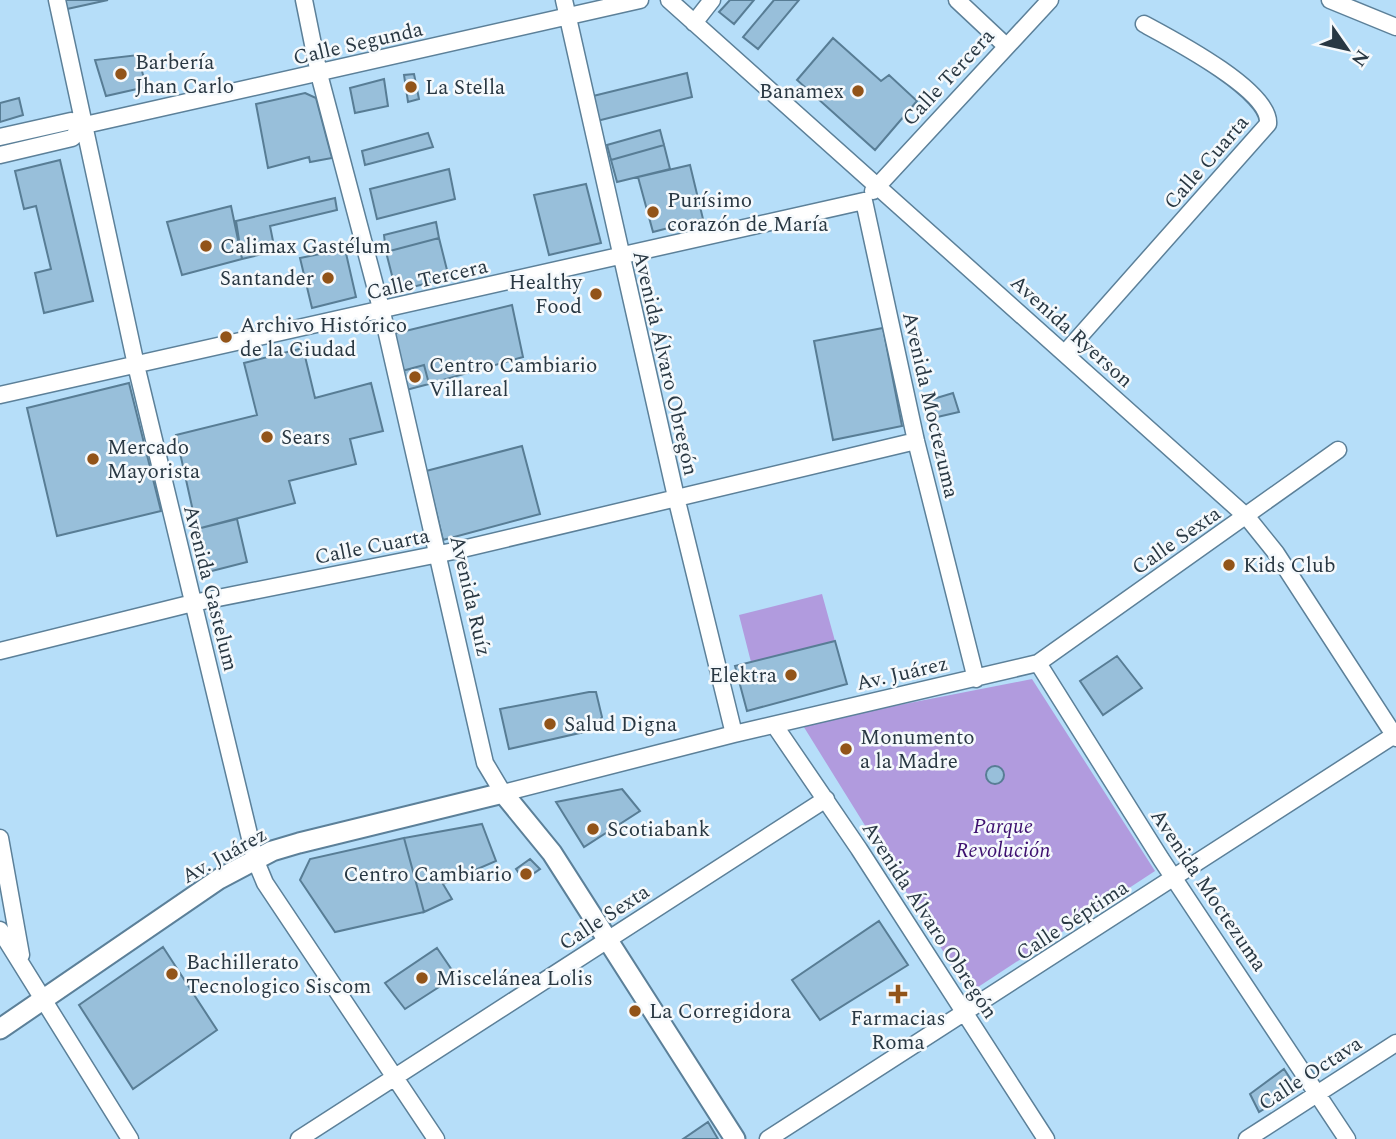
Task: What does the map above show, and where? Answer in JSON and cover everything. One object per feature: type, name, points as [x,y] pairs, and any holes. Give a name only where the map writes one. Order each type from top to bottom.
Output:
[{"type":"street","name":"Avenida Gastelum","points":[[57,0],[136,365],[255,859],[265,883],[436,1139]]},
{"type":"street","name":"Avenida Ruíz","points":[[304,0],[319,74],[382,312],[485,764],[503,793],[552,853],[735,1139]]},
{"type":"street","name":"Calle Segunda","points":[[0,137],[71,121],[85,125],[319,74],[566,8],[640,0]]},
{"type":"street","name":"Avenida Ryerson","points":[[668,0],[878,184],[1247,517],[1276,553],[1396,736]]},
{"type":"street","points":[[694,23],[712,0]]},
{"type":"street","points":[[957,0],[1005,46]]},
{"type":"street","name":"Calle Tercera","points":[[878,184],[1050,0]]},
{"type":"street","points":[[1330,0],[1396,27]]},
{"type":"street","name":"Avenida Álvaro Obregón","points":[[566,8],[620,255],[734,734]]},
{"type":"street","name":"Calle Cuarta","points":[[1065,353],[1268,124],[1267,111],[1237,81],[1143,24]]},
{"type":"street","name":"Calle Segunda","points":[[0,155],[72,138],[85,125]]},
{"type":"street","points":[[864,201],[878,184]]},
{"type":"street","name":"Calle Tercera","points":[[0,395],[382,312],[620,255],[864,201]]},
{"type":"street","name":"Avenida Moctezuma","points":[[864,201],[916,441],[976,679]]},
{"type":"street","name":"Calle Cuarta","points":[[0,651],[193,604],[438,554],[916,441]]},
{"type":"street","name":"Calle Sexta","points":[[1038,663],[1338,450]]},
{"type":"street","name":"Avenida Moctezuma","points":[[1038,663],[1161,859],[1347,1139]]},
{"type":"street","name":"Av. Juárez","points":[[0,1029],[45,1001],[219,879],[255,859],[299,843],[734,734],[1038,663]]},
{"type":"street","name":"Avenida Álvaro Obregón","points":[[775,726],[826,799],[1046,1139]]},
{"type":"street","name":"Calle Séptima","points":[[768,1139],[1396,736]]},
{"type":"street","name":"Calle Sexta","points":[[299,1139],[826,799]]},
{"type":"street","points":[[0,838],[22,961]]},
{"type":"street","points":[[0,930],[22,961],[130,1139]]},
{"type":"street","name":"Calle Octava","points":[[1247,1139],[1396,1043]]},
{"type":"green space","points":[[822,594],[835,641],[751,662],[739,615]]},
{"type":"green space","name":"Parque Revolución","points":[[1032,679],[1155,871],[969,993],[802,724]]},
{"type":"building","points":[[65,0],[108,0],[67,9]]},
{"type":"building","points":[[730,0],[754,0],[734,24],[719,12]]},
{"type":"building","points":[[774,0],[799,0],[758,49],[743,37]]},
{"type":"building","name":"Banamex","points":[[833,38],[881,81],[889,75],[917,101],[875,150],[797,80]]},
{"type":"building","name":"Barbería Jhan Carlo","points":[[138,55],[146,87],[106,96],[95,60]]},
{"type":"building","points":[[687,73],[692,97],[597,121],[593,96]]},
{"type":"building","name":"La Stella","points":[[414,74],[419,99],[408,102],[404,75]]},
{"type":"building","points":[[384,79],[388,106],[355,113],[350,88]]},
{"type":"building","points":[[305,93],[316,98],[332,158],[310,162],[309,157],[268,168],[256,104]]},
{"type":"building","points":[[19,98],[23,115],[0,122],[0,103]]},
{"type":"building","points":[[660,130],[664,145],[611,160],[607,145]]},
{"type":"building","points":[[428,133],[433,147],[365,165],[362,151]]},
{"type":"building","points":[[664,145],[670,169],[617,182],[611,160]]},
{"type":"building","points":[[60,160],[93,301],[44,313],[35,273],[51,269],[36,206],[24,209],[15,171]]},
{"type":"building","points":[[690,165],[703,219],[653,232],[638,177]]},
{"type":"building","points":[[449,169],[455,199],[377,219],[370,189]]},
{"type":"building","points":[[586,184],[601,243],[549,255],[534,195]]},
{"type":"building","points":[[335,198],[337,210],[270,226],[275,251],[242,259],[236,221]]},
{"type":"building","name":"Calimax Gastélum","points":[[231,206],[242,259],[182,275],[167,222]]},
{"type":"building","points":[[436,222],[439,238],[386,252],[384,235]]},
{"type":"building","points":[[439,238],[449,278],[396,291],[386,252]]},
{"type":"building","name":"Santander","points":[[345,249],[356,297],[312,308],[300,258]]},
{"type":"building","points":[[512,305],[523,357],[429,384],[424,365],[402,371],[393,334]]},
{"type":"building","points":[[883,328],[902,426],[833,440],[814,341]]},
{"type":"building","name":"Sears","points":[[303,348],[315,398],[371,383],[383,431],[350,439],[356,464],[289,481],[295,503],[197,529],[176,435],[257,415],[244,363]]},
{"type":"building","name":"Centro Cambiario Villareal","points":[[424,365],[429,384],[406,390],[402,371]]},
{"type":"building","name":"Mercado Mayorista","points":[[129,383],[161,511],[57,536],[27,408]]},
{"type":"building","points":[[953,393],[959,412],[933,418],[930,400]]},
{"type":"building","points":[[522,446],[540,514],[443,540],[426,471]]},
{"type":"building","points":[[237,519],[247,562],[204,573],[197,529]]},
{"type":"building","name":"Elektra","points":[[835,641],[847,684],[747,711],[735,666]]},
{"type":"building","points":[[1117,656],[1142,688],[1103,715],[1080,681]]},
{"type":"building","name":"Salud Digna","points":[[596,692],[602,717],[593,730],[509,749],[500,709]]},
{"type":"building","points":[[995,766],[1001,769],[1004,775],[1001,781],[995,784],[989,781],[986,775],[989,769]]},
{"type":"building","name":"Scotiabank","points":[[622,789],[640,811],[584,847],[556,802]]},
{"type":"building","points":[[482,824],[496,861],[443,884],[452,899],[424,912],[404,838]]},
{"type":"building","points":[[404,838],[424,912],[335,932],[300,880],[310,859]]},
{"type":"building","name":"Centro Cambiario","points":[[530,859],[540,869],[524,880],[516,869]]},
{"type":"building","points":[[879,921],[908,965],[820,1020],[792,980]]},
{"type":"building","points":[[163,947],[217,1030],[133,1089],[79,1005]]},
{"type":"building","name":"Miscelánea Lolis","points":[[437,948],[456,976],[405,1009],[385,983]]},
{"type":"building","points":[[1284,1069],[1297,1089],[1259,1112],[1250,1094]]},
{"type":"building","points":[[708,1122],[718,1139],[683,1139]]},
{"type":"place","name":"Barbería Jhan Carlo","points":[[121,74]]},
{"type":"place","name":"La Stella","points":[[411,87]]},
{"type":"place","name":"Banamex","points":[[858,91]]},
{"type":"place","name":"Purísimo corazón de María","points":[[653,212]]},
{"type":"place","name":"Calimax Gastélum","points":[[206,246]]},
{"type":"place","name":"Santander","points":[[328,278]]},
{"type":"place","name":"Healthy Food","points":[[596,294]]},
{"type":"place","name":"Archivo Histórico de la Ciudad","points":[[226,337]]},
{"type":"place","name":"Centro Cambiario Villareal","points":[[415,377]]},
{"type":"place","name":"Sears","points":[[267,437]]},
{"type":"place","name":"Mercado Mayorista","points":[[93,459]]},
{"type":"place","name":"Kids Club","points":[[1229,565]]},
{"type":"place","name":"Elektra","points":[[791,675]]},
{"type":"place","name":"Salud Digna","points":[[550,724]]},
{"type":"place","name":"Monumento a la Madre","points":[[846,749]]},
{"type":"place","name":"Scotiabank","points":[[593,829]]},
{"type":"place","name":"Centro Cambiario","points":[[526,874]]},
{"type":"place","name":"Bachillerato Tecnologico Siscom","points":[[172,974]]},
{"type":"place","name":"Miscelánea Lolis","points":[[422,978]]},
{"type":"place","name":"Farmacias Roma","points":[[898,994]]},
{"type":"place","name":"La Corregidora","points":[[635,1011]]}]
